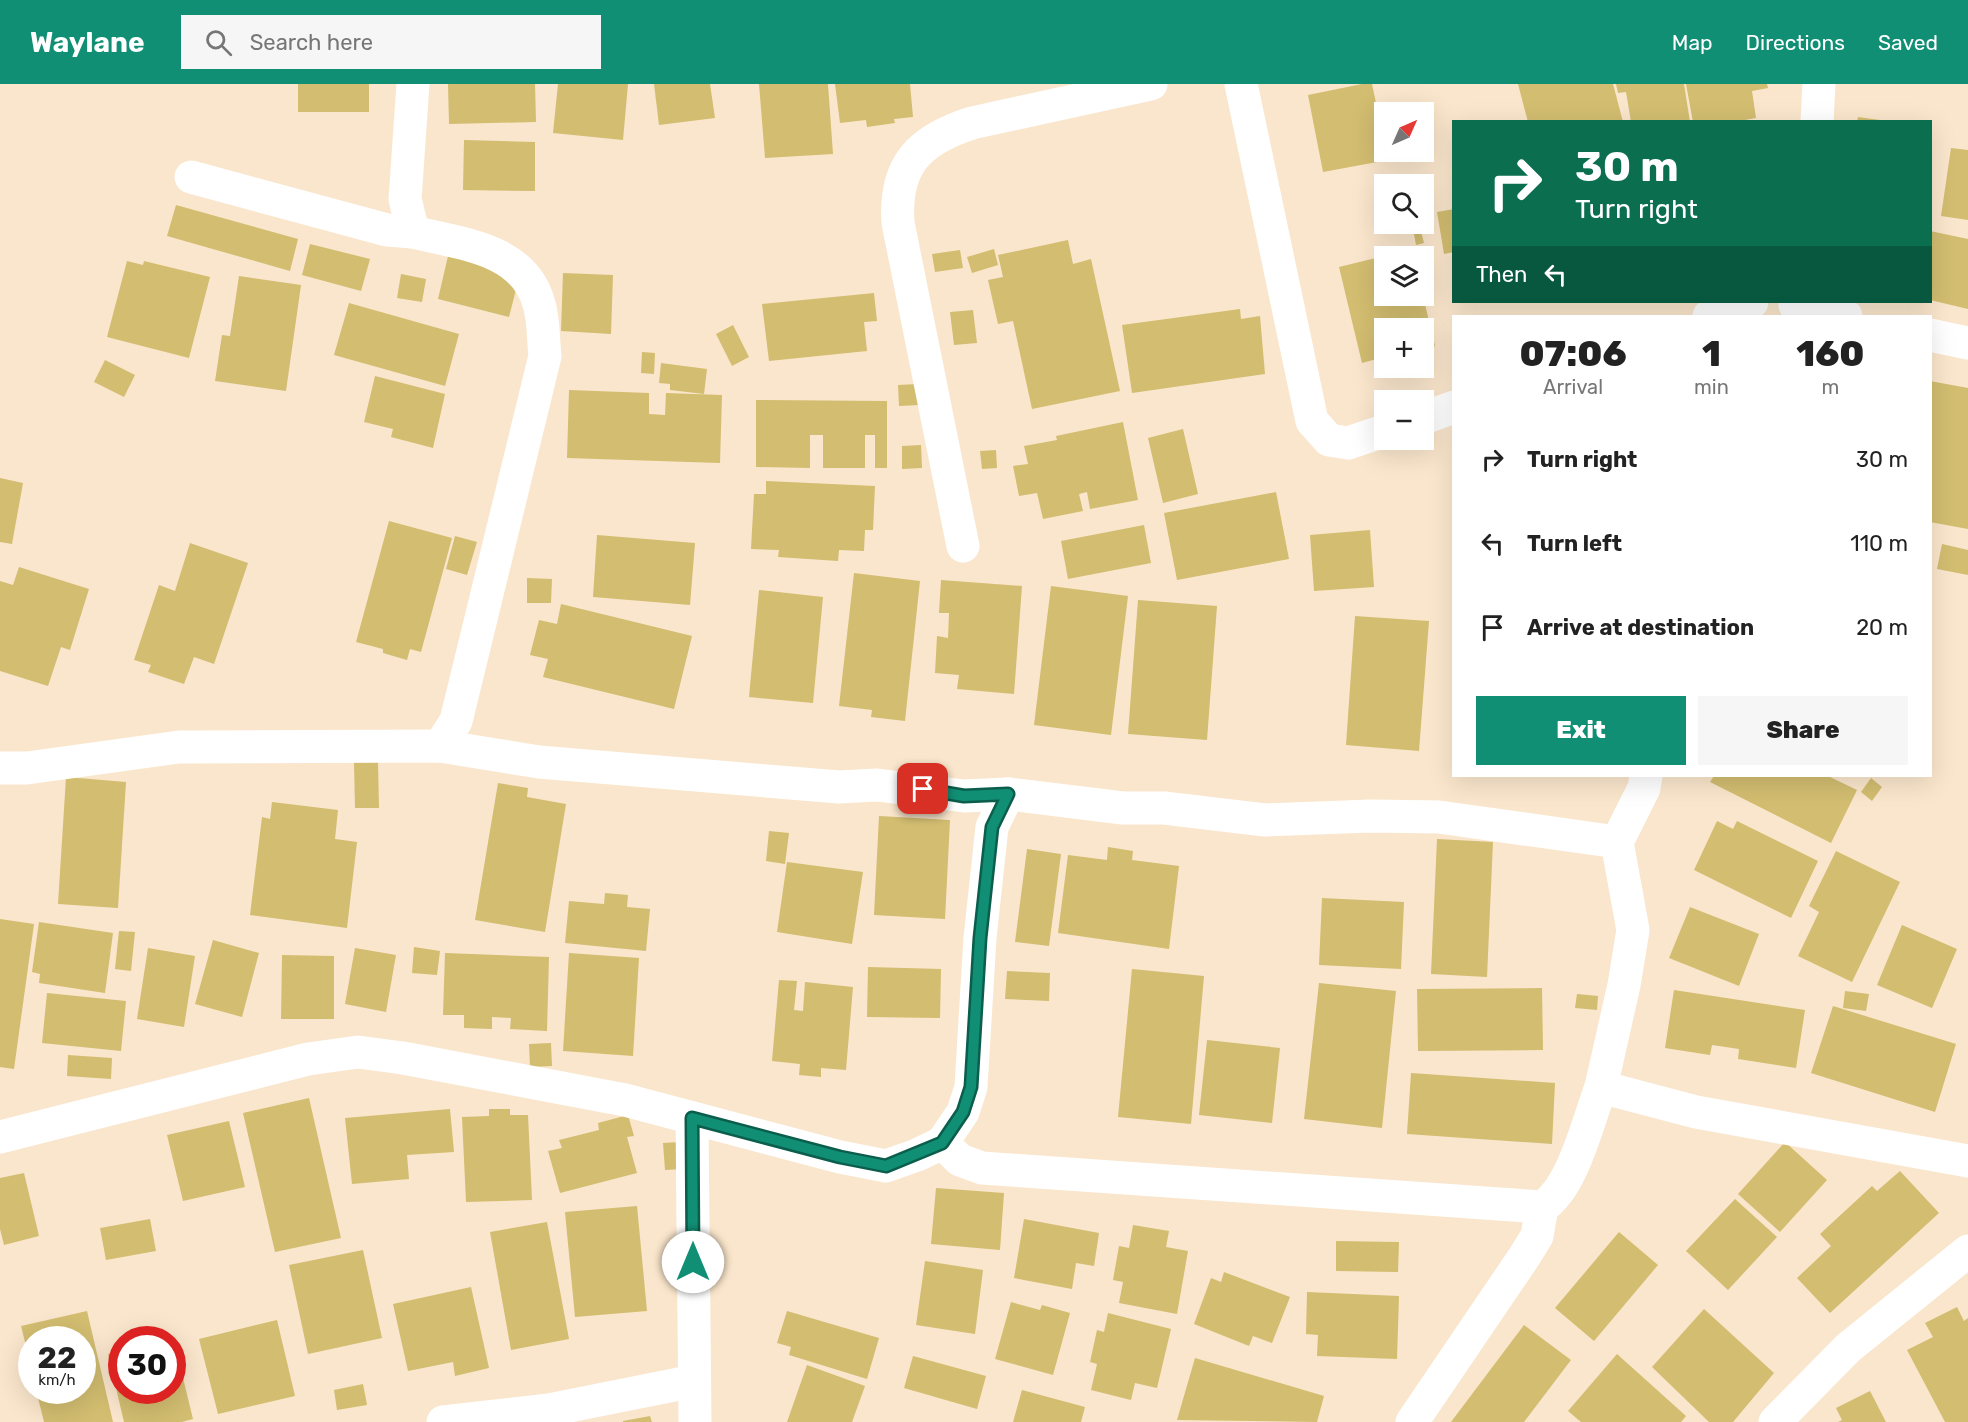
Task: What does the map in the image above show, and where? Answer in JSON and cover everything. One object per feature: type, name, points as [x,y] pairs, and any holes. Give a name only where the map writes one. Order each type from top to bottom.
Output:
[{"type":"street","points":[[413,84],[405,199],[413,232]]},
{"type":"street","points":[[963,546],[898,223],[897,203],[902,176],[926,143],[945,131],[1151,84]]},
{"type":"street","points":[[1241,84],[1312,421],[1329,441],[1348,443],[1374,434]]},
{"type":"street","points":[[1817,120],[1819,84]]},
{"type":"street","points":[[191,177],[387,230],[413,232],[491,250],[526,275],[540,304],[545,356],[456,721],[440,746]]},
{"type":"street","points":[[1712,315],[1749,303]]},
{"type":"street","points":[[1794,308],[1840,315]]},
{"type":"street","points":[[1932,335],[1968,343]]},
{"type":"street","points":[[1434,414],[1452,408]]},
{"type":"street","points":[[0,768],[27,768],[179,747],[440,746],[539,762],[839,787],[900,787],[964,796],[1008,794],[1123,808],[1164,808],[1265,820],[1371,816],[1439,817],[1617,842]]},
{"type":"street","points":[[942,1143],[960,1160],[982,1168],[1542,1207],[1553,1201],[1564,1185],[1601,1087],[1624,985],[1633,930],[1617,842],[1644,788],[1646,777]]},
{"type":"street","points":[[0,1137],[308,1059],[358,1052],[403,1058],[625,1100],[840,1157],[886,1166],[942,1143],[963,1112],[971,1087],[980,938],[992,827],[1008,794]]},
{"type":"street","points":[[1601,1087],[1696,1112],[1968,1161]]},
{"type":"street","points":[[692,1118],[694,1422]]},
{"type":"street","points":[[1412,1422],[1537,1236],[1542,1207]]},
{"type":"street","points":[[1775,1422],[1848,1348],[1968,1251]]},
{"type":"street","points":[[443,1422],[549,1410],[694,1381]]},
{"type":"building","points":[[298,84],[369,84],[369,112],[298,112]]},
{"type":"building","points":[[448,84],[535,84],[536,122],[449,124]]},
{"type":"building","points":[[558,84],[628,84],[623,140],[553,133]]},
{"type":"building","points":[[654,84],[710,84],[715,118],[659,125]]},
{"type":"building","points":[[759,84],[828,84],[833,154],[765,158]]},
{"type":"building","points":[[835,84],[910,84],[913,117],[894,119],[895,123],[867,127],[866,120],[840,123]]},
{"type":"building","points":[[1372,84],[1376,102],[1374,162],[1377,162],[1323,172],[1308,95]]},
{"type":"building","points":[[1518,84],[1613,84],[1622,120],[1527,120]]},
{"type":"building","points":[[1616,84],[1684,84],[1690,120],[1631,120],[1626,92],[1618,93]]},
{"type":"building","points":[[1686,84],[1767,84],[1768,88],[1752,91],[1756,118],[1693,120]]},
{"type":"building","points":[[1858,117],[1880,120],[1857,120]]},
{"type":"building","points":[[464,140],[535,142],[535,191],[463,190]]},
{"type":"building","points":[[1951,148],[1968,150],[1968,220],[1941,216]]},
{"type":"building","points":[[176,205],[298,239],[290,271],[167,236]]},
{"type":"building","points":[[1452,209],[1452,252],[1444,254],[1437,212]]},
{"type":"building","points":[[1932,231],[1968,239],[1968,309],[1932,300]]},
{"type":"building","points":[[1414,234],[1422,234],[1424,243],[1416,245]]},
{"type":"building","points":[[1068,240],[1073,264],[1091,259],[1120,391],[1032,409],[1013,321],[998,324],[988,280],[1003,277],[998,255]]},
{"type":"building","points":[[310,244],[370,259],[361,291],[302,275]]},
{"type":"building","points":[[994,249],[998,265],[972,273],[967,257]]},
{"type":"building","points":[[960,250],[963,268],[935,272],[932,254]]},
{"type":"building","points":[[448,256],[520,274],[509,317],[438,299]]},
{"type":"building","points":[[1374,258],[1374,306],[1425,306],[1428,318],[1374,318],[1374,360],[1362,363],[1339,267]]},
{"type":"building","points":[[127,261],[143,265],[144,261],[210,277],[189,358],[107,337]]},
{"type":"building","points":[[563,273],[613,275],[611,334],[561,331]]},
{"type":"building","points":[[401,274],[426,279],[422,302],[397,298]]},
{"type":"building","points":[[239,276],[301,285],[286,391],[215,381],[222,335],[230,336]]},
{"type":"building","points":[[874,293],[877,321],[864,322],[867,351],[769,361],[762,304]]},
{"type":"building","points":[[349,303],[459,334],[445,386],[334,355]]},
{"type":"building","points":[[1240,309],[1241,319],[1260,316],[1265,374],[1132,393],[1122,325]]},
{"type":"building","points":[[973,310],[977,343],[954,345],[950,312]]},
{"type":"building","points":[[733,325],[749,357],[732,366],[716,334]]},
{"type":"building","points":[[642,352],[655,353],[654,374],[641,373]]},
{"type":"building","points":[[105,360],[135,375],[124,397],[94,382]]},
{"type":"building","points":[[661,363],[707,369],[704,394],[670,390],[670,384],[659,383]]},
{"type":"building","points":[[375,376],[445,394],[433,448],[391,437],[393,429],[364,422]]},
{"type":"building","points":[[1932,381],[1968,388],[1968,529],[1932,522]]},
{"type":"building","points":[[918,384],[919,405],[899,406],[898,385]]},
{"type":"building","points":[[569,390],[649,393],[649,414],[665,415],[666,393],[722,395],[720,463],[567,458]]},
{"type":"building","points":[[756,400],[887,401],[887,468],[875,468],[875,435],[865,435],[865,468],[823,468],[823,435],[810,435],[810,468],[756,467]]},
{"type":"building","points":[[1123,422],[1138,500],[1090,509],[1087,492],[1079,494],[1083,511],[1043,519],[1037,493],[1019,496],[1013,466],[1028,464],[1024,446],[1057,440],[1056,436]]},
{"type":"building","points":[[1183,429],[1198,494],[1163,503],[1148,438]]},
{"type":"building","points":[[921,445],[922,468],[902,469],[902,446]]},
{"type":"building","points":[[996,450],[997,468],[982,469],[980,451]]},
{"type":"building","points":[[0,478],[23,483],[12,544],[0,542]]},
{"type":"building","points":[[766,481],[875,486],[873,530],[865,530],[864,551],[839,550],[838,561],[778,557],[779,550],[751,549],[754,494],[766,494]]},
{"type":"building","points":[[1276,492],[1289,559],[1177,580],[1164,513]]},
{"type":"building","points":[[389,521],[452,538],[421,652],[410,649],[407,660],[383,653],[383,649],[356,642]]},
{"type":"building","points":[[1144,525],[1151,563],[1068,579],[1061,541]]},
{"type":"building","points":[[1370,530],[1374,587],[1314,591],[1310,535]]},
{"type":"building","points":[[597,535],[695,543],[690,605],[593,597]]},
{"type":"building","points":[[455,536],[477,542],[467,575],[446,569]]},
{"type":"building","points":[[190,543],[248,563],[214,664],[194,657],[184,684],[148,672],[151,665],[134,660],[159,585],[175,591]]},
{"type":"building","points":[[1942,544],[1968,550],[1968,575],[1937,569]]},
{"type":"building","points":[[19,567],[89,589],[70,650],[61,647],[48,686],[0,671],[0,581],[13,585]]},
{"type":"building","points":[[854,573],[920,581],[905,721],[871,717],[872,710],[839,706]]},
{"type":"building","points":[[527,578],[552,579],[551,603],[527,603]]},
{"type":"building","points":[[941,580],[1022,586],[1014,694],[957,689],[959,675],[935,673],[937,636],[948,638],[949,613],[939,613]]},
{"type":"building","points":[[1051,586],[1128,596],[1111,735],[1034,725]]},
{"type":"building","points":[[759,590],[823,597],[813,703],[749,697]]},
{"type":"building","points":[[1138,600],[1217,606],[1207,740],[1128,734]]},
{"type":"building","points":[[561,604],[692,636],[674,709],[543,677],[548,659],[530,655],[539,620],[557,624]]},
{"type":"building","points":[[1355,616],[1429,621],[1419,751],[1346,745]]},
{"type":"building","points":[[354,762],[378,762],[379,808],[355,808]]},
{"type":"building","points":[[66,777],[126,782],[118,908],[58,904]]},
{"type":"building","points":[[1713,777],[1830,777],[1857,790],[1831,843],[1710,782]]},
{"type":"building","points":[[1871,778],[1882,787],[1872,801],[1861,792]]},
{"type":"building","points":[[498,783],[528,788],[527,797],[566,804],[545,932],[475,920]]},
{"type":"building","points":[[272,802],[338,810],[335,839],[357,842],[347,928],[250,915],[262,817],[270,819]]},
{"type":"building","points":[[879,816],[950,820],[945,919],[874,915]]},
{"type":"building","points":[[1717,821],[1733,829],[1737,821],[1818,861],[1791,918],[1694,870]]},
{"type":"building","points":[[769,831],[789,833],[785,864],[766,861]]},
{"type":"building","points":[[1437,839],[1493,842],[1487,977],[1431,974]]},
{"type":"building","points":[[1108,847],[1133,851],[1132,860],[1179,866],[1169,949],[1058,933],[1068,855],[1107,860]]},
{"type":"building","points":[[1027,849],[1061,854],[1049,946],[1015,942]]},
{"type":"building","points":[[1836,851],[1900,882],[1852,982],[1798,956],[1819,912],[1809,906]]},
{"type":"building","points":[[787,862],[863,872],[852,944],[777,932]]},
{"type":"building","points":[[605,893],[628,895],[627,907],[650,909],[646,951],[565,943],[569,901],[604,904]]},
{"type":"building","points":[[1322,898],[1404,902],[1401,969],[1319,965]]},
{"type":"building","points":[[1690,907],[1759,934],[1739,986],[1669,958]]},
{"type":"building","points":[[0,919],[34,924],[14,1069],[0,1067]]},
{"type":"building","points":[[39,922],[113,933],[105,993],[39,983],[40,974],[32,972]]},
{"type":"building","points":[[1902,925],[1957,949],[1932,1008],[1877,985]]},
{"type":"building","points":[[119,931],[135,932],[131,971],[115,969]]},
{"type":"building","points":[[213,940],[259,953],[242,1017],[195,1004]]},
{"type":"building","points":[[414,947],[440,951],[437,975],[412,973]]},
{"type":"building","points":[[148,948],[195,956],[184,1027],[137,1019]]},
{"type":"building","points":[[355,948],[396,955],[386,1012],[345,1004]]},
{"type":"building","points":[[445,953],[549,957],[547,1031],[510,1029],[511,1018],[492,1017],[492,1029],[464,1028],[464,1015],[443,1015]]},
{"type":"building","points":[[569,953],[639,958],[633,1056],[563,1051]]},
{"type":"building","points":[[282,955],[334,956],[334,1019],[281,1019]]},
{"type":"building","points":[[868,967],[941,969],[940,1018],[867,1017]]},
{"type":"building","points":[[1132,969],[1204,976],[1191,1124],[1118,1117]]},
{"type":"building","points":[[1007,971],[1050,973],[1049,1001],[1005,999]]},
{"type":"building","points":[[779,980],[797,981],[794,1010],[803,1011],[805,982],[853,987],[846,1070],[821,1068],[821,1077],[799,1075],[800,1064],[772,1061]]},
{"type":"building","points":[[1319,983],[1396,991],[1382,1128],[1304,1119]]},
{"type":"building","points":[[1542,988],[1543,1050],[1418,1051],[1417,989]]},
{"type":"building","points":[[1674,990],[1805,1010],[1796,1068],[1738,1059],[1739,1049],[1712,1045],[1710,1055],[1665,1048]]},
{"type":"building","points":[[1845,991],[1869,994],[1866,1011],[1843,1008]]},
{"type":"building","points":[[47,993],[126,1001],[121,1051],[42,1043]]},
{"type":"building","points":[[1577,994],[1598,996],[1597,1010],[1575,1008]]},
{"type":"building","points":[[1833,1006],[1956,1044],[1935,1112],[1811,1073]]},
{"type":"building","points":[[1207,1040],[1280,1048],[1272,1123],[1199,1115]]},
{"type":"building","points":[[551,1043],[552,1066],[530,1067],[529,1044]]},
{"type":"building","points":[[68,1055],[112,1058],[111,1079],[67,1076]]},
{"type":"building","points":[[1411,1073],[1555,1083],[1552,1144],[1407,1134]]},
{"type":"building","points":[[309,1098],[341,1238],[275,1252],[243,1113]]},
{"type":"building","points":[[450,1109],[454,1152],[407,1155],[409,1179],[352,1184],[345,1118]]},
{"type":"building","points":[[489,1109],[510,1109],[510,1115],[528,1115],[532,1200],[466,1202],[462,1117],[489,1116]]},
{"type":"building","points":[[628,1115],[634,1136],[627,1137],[637,1173],[560,1193],[548,1151],[562,1148],[559,1140],[599,1130],[598,1123]]},
{"type":"building","points":[[229,1121],[245,1187],[183,1201],[167,1135]]},
{"type":"building","points":[[681,1142],[683,1169],[665,1170],[663,1143]]},
{"type":"building","points":[[1785,1142],[1827,1180],[1780,1232],[1738,1194]]},
{"type":"building","points":[[1900,1171],[1939,1213],[1830,1313],[1797,1278],[1831,1246],[1820,1234],[1872,1186],[1877,1191]]},
{"type":"building","points":[[24,1173],[39,1236],[4,1245],[0,1229],[0,1178]]},
{"type":"building","points":[[936,1188],[1004,1193],[1000,1250],[931,1244]]},
{"type":"building","points":[[1735,1199],[1777,1237],[1728,1290],[1686,1251]]},
{"type":"building","points":[[637,1206],[647,1311],[575,1317],[565,1212]]},
{"type":"building","points":[[150,1219],[156,1251],[106,1260],[100,1228]]},
{"type":"building","points":[[1024,1219],[1099,1233],[1094,1266],[1076,1263],[1072,1289],[1014,1278]]},
{"type":"building","points":[[547,1222],[569,1339],[511,1350],[490,1232]]},
{"type":"building","points":[[1133,1225],[1169,1231],[1166,1247],[1188,1251],[1177,1314],[1119,1303],[1123,1282],[1113,1280],[1119,1246],[1129,1248]]},
{"type":"building","points":[[1619,1232],[1658,1265],[1594,1341],[1555,1308]]},
{"type":"building","points":[[1336,1241],[1399,1242],[1398,1272],[1336,1271]]},
{"type":"building","points":[[363,1250],[382,1338],[308,1354],[289,1265]]},
{"type":"building","points":[[925,1261],[983,1270],[975,1334],[916,1325]]},
{"type":"building","points":[[1224,1272],[1290,1297],[1272,1343],[1253,1336],[1249,1346],[1194,1324],[1211,1278],[1221,1282]]},
{"type":"building","points":[[471,1287],[489,1368],[455,1376],[453,1362],[408,1371],[393,1304]]},
{"type":"building","points":[[1307,1292],[1399,1296],[1397,1359],[1317,1356],[1318,1335],[1306,1334]]},
{"type":"building","points":[[1011,1302],[1040,1310],[1042,1305],[1070,1313],[1053,1375],[995,1359]]},
{"type":"building","points":[[1957,1307],[1964,1321],[1968,1318],[1968,1422],[1945,1422],[1907,1350],[1933,1337],[1925,1323]]},
{"type":"building","points":[[1704,1309],[1774,1373],[1733,1422],[1709,1422],[1652,1367]]},
{"type":"building","points":[[87,1311],[91,1326],[21,1326]]},
{"type":"building","points":[[787,1311],[879,1338],[867,1379],[789,1355],[791,1347],[777,1343]]},
{"type":"building","points":[[1108,1313],[1171,1329],[1157,1388],[1135,1383],[1131,1400],[1091,1390],[1097,1364],[1090,1362],[1097,1330],[1104,1332]]},
{"type":"building","points":[[277,1320],[295,1396],[218,1414],[199,1339]]},
{"type":"building","points":[[1524,1325],[1571,1360],[1524,1422],[1451,1422]]},
{"type":"building","points":[[96,1349],[113,1422],[44,1422],[40,1404],[96,1404]]},
{"type":"building","points":[[1617,1354],[1686,1416],[1681,1422],[1581,1422],[1568,1411]]},
{"type":"building","points":[[913,1356],[986,1376],[977,1409],[904,1388]]},
{"type":"building","points":[[1195,1358],[1324,1396],[1317,1422],[1177,1420]]},
{"type":"building","points":[[807,1365],[865,1386],[852,1422],[787,1422]]},
{"type":"building","points":[[363,1384],[367,1405],[337,1410],[334,1390]]},
{"type":"building","points":[[186,1390],[193,1419],[182,1422],[124,1422],[120,1404],[186,1404]]},
{"type":"building","points":[[1022,1390],[1085,1407],[1081,1422],[1013,1422]]},
{"type":"building","points":[[1870,1391],[1886,1422],[1838,1422],[1842,1420],[1836,1408]]},
{"type":"building","points":[[650,1416],[652,1422],[623,1422],[623,1421]]},
{"type":"route","points":[[693,1262],[692,1118],[840,1157],[886,1166],[942,1143],[963,1112],[971,1087],[980,938],[991,855],[992,827],[1008,794],[964,796],[923,789]]}]
